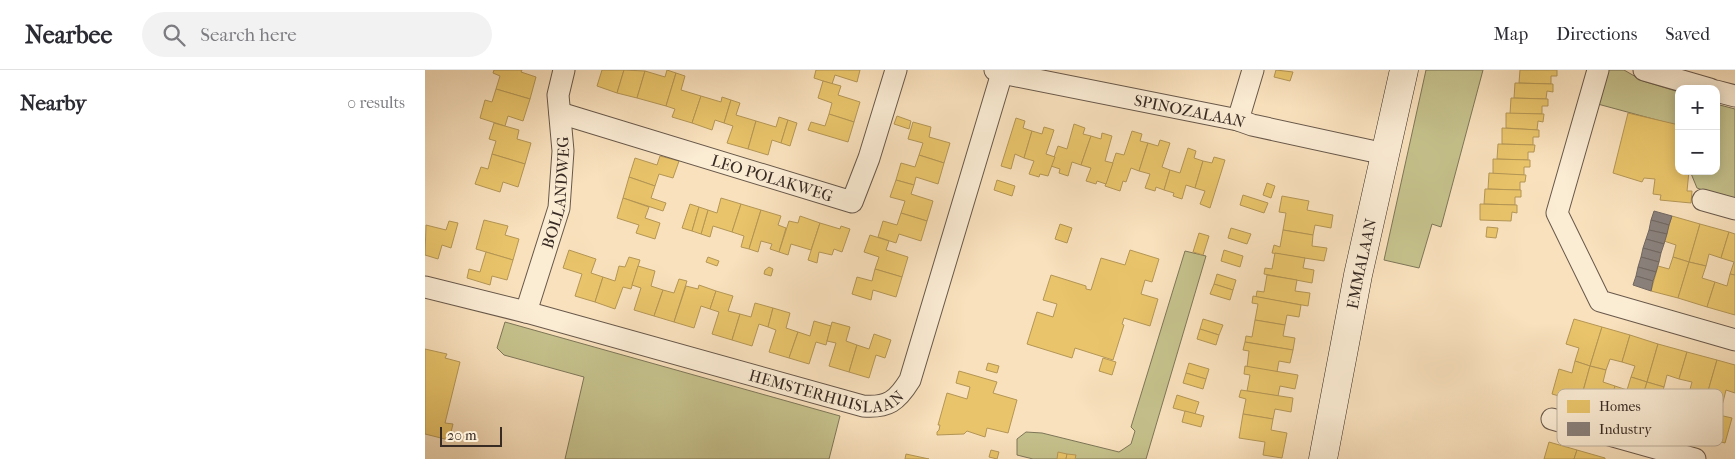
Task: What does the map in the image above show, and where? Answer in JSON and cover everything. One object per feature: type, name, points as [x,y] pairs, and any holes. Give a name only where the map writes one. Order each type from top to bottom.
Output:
[{"type":"main road","name":"EMMALAAN","points":[[1323,459],[1358,275],[1404,70]]},
{"type":"street","name":"BOLLANDWEG","points":[[526,312],[559,208],[563,151],[557,95],[564,70]]},
{"type":"street","name":"LEO POLAKWEG","points":[[560,113],[852,202],[869,158],[896,70]]},
{"type":"street","points":[[1238,120],[1253,70]]},
{"type":"street","points":[[1598,70],[1557,213],[1600,301],[1735,340]]},
{"type":"street","points":[[1644,70],[1696,85]]},
{"type":"street","name":"SPINOZALAAN","points":[[999,72],[1238,120],[1252,125],[1385,154]]},
{"type":"street","name":"HEMSTERHUISLAAN","points":[[425,287],[526,312],[863,406],[884,405],[900,396],[910,380],[999,72]]},
{"type":"street","points":[[1720,91],[1735,96]]},
{"type":"street","points":[[1703,200],[1735,210]]},
{"type":"street","points":[[1552,419],[1557,420]]},
{"type":"street","points":[[1649,446],[1695,459]]},
{"type":"shaded area","points":[[1426,70],[1483,70],[1441,227],[1432,224],[1419,268],[1384,260]]},
{"type":"shaded area","points":[[1605,70],[1624,70],[1643,81],[1675,91],[1675,125],[1594,103]]},
{"type":"shaded area","points":[[1720,105],[1735,109],[1735,201],[1697,188],[1692,175],[1720,175]]},
{"type":"shaded area","points":[[1185,251],[1206,256],[1146,459],[1033,459],[1017,455],[1017,439],[1026,432],[1042,433],[1119,452],[1131,444],[1135,431],[1131,427]]},
{"type":"shaded area","points":[[505,322],[840,416],[829,459],[565,459],[584,377],[504,355],[497,348]]},
{"type":"building: Homes","points":[[494,70],[522,70],[521,72],[536,77],[530,99],[496,89],[500,76],[493,73]]},
{"type":"building: Homes","points":[[602,70],[624,70],[617,93],[597,86]]},
{"type":"building: Homes","points":[[624,70],[645,71],[637,98],[617,93]]},
{"type":"building: Homes","points":[[667,70],[676,73],[666,106],[637,98],[645,71],[665,77]]},
{"type":"building: Homes","points":[[816,70],[860,70],[857,82],[835,75],[832,84],[814,78]]},
{"type":"building: Homes","points":[[1276,70],[1293,72],[1290,81],[1274,77]]},
{"type":"building: Homes","points":[[1520,70],[1557,70],[1557,76],[1551,76],[1551,84],[1519,83]]},
{"type":"building: Homes","points":[[676,73],[685,76],[681,90],[701,96],[692,123],[672,117],[675,109],[666,106]]},
{"type":"building: Homes","points":[[823,81],[841,86],[838,95],[860,102],[854,122],[829,114],[832,103],[818,98]]},
{"type":"building: Homes","points":[[1515,83],[1553,84],[1553,92],[1547,91],[1546,99],[1514,98]]},
{"type":"building: Homes","points":[[496,89],[530,99],[523,121],[508,116],[505,126],[480,118],[485,100],[492,102]]},
{"type":"building: Homes","points":[[701,96],[721,102],[722,97],[731,100],[724,123],[715,120],[712,130],[692,123]]},
{"type":"building: Homes","points":[[1511,98],[1548,99],[1548,106],[1542,106],[1542,114],[1510,114]]},
{"type":"building: Homes","points":[[731,100],[740,103],[736,115],[756,121],[748,149],[727,143],[733,126],[724,123]]},
{"type":"building: Homes","points":[[1506,113],[1544,114],[1543,122],[1538,121],[1537,130],[1506,128]]},
{"type":"building: Homes","points":[[1628,113],[1675,124],[1675,175],[1689,175],[1687,191],[1692,191],[1691,203],[1660,200],[1661,195],[1653,194],[1655,179],[1644,178],[1642,182],[1613,173]]},
{"type":"building: Homes","points":[[829,114],[854,122],[848,142],[808,130],[811,122],[825,126]]},
{"type":"building: Homes","points":[[897,116],[911,121],[909,129],[894,124]]},
{"type":"building: Homes","points":[[779,117],[788,120],[781,143],[772,140],[768,155],[748,149],[756,121],[776,127]]},
{"type":"building: Homes","points":[[1016,118],[1025,121],[1023,128],[1032,131],[1024,158],[1015,154],[1011,169],[1001,166]]},
{"type":"building: Homes","points":[[788,120],[797,123],[790,146],[781,143]]},
{"type":"building: Homes","points":[[913,122],[931,127],[929,137],[950,143],[944,163],[919,155],[923,143],[908,139]]},
{"type":"building: Homes","points":[[494,123],[519,130],[517,139],[531,143],[525,164],[492,154],[496,141],[489,139]]},
{"type":"building: Homes","points":[[1074,124],[1085,128],[1083,134],[1091,136],[1081,165],[1072,162],[1068,176],[1059,173],[1060,169],[1051,166],[1058,146],[1067,149]]},
{"type":"building: Homes","points":[[1044,127],[1054,130],[1046,154],[1055,157],[1048,176],[1040,174],[1039,177],[1029,174],[1034,161],[1024,158],[1032,131],[1042,134]]},
{"type":"building: Homes","points":[[1502,128],[1539,130],[1539,137],[1533,137],[1533,145],[1502,144]]},
{"type":"building: Homes","points":[[1132,131],[1142,134],[1140,141],[1148,143],[1139,171],[1131,168],[1126,182],[1123,181],[1120,191],[1105,186],[1116,153],[1124,155]]},
{"type":"building: Homes","points":[[1102,133],[1112,136],[1105,161],[1113,163],[1106,184],[1097,181],[1096,184],[1086,181],[1091,168],[1081,165],[1091,136],[1101,139]]},
{"type":"building: Homes","points":[[1160,140],[1170,143],[1162,167],[1170,170],[1164,190],[1156,187],[1155,191],[1145,188],[1150,174],[1139,171],[1148,143],[1158,146]]},
{"type":"building: Homes","points":[[1498,144],[1535,145],[1534,152],[1528,152],[1528,160],[1497,159]]},
{"type":"building: Homes","points":[[1188,148],[1196,151],[1194,158],[1203,161],[1195,188],[1186,185],[1182,199],[1173,196],[1174,193],[1164,190],[1170,170],[1180,173]]},
{"type":"building: Homes","points":[[492,154],[525,164],[518,187],[503,182],[500,192],[475,184],[481,167],[488,169]]},
{"type":"building: Homes","points":[[919,155],[944,163],[938,184],[916,177],[914,185],[896,180],[901,163],[915,167]]},
{"type":"building: Homes","points":[[660,156],[679,161],[673,178],[659,174],[655,186],[629,177],[635,158],[657,165]]},
{"type":"building: Homes","points":[[1214,157],[1225,160],[1210,208],[1200,204],[1205,191],[1195,188],[1203,161],[1212,163]]},
{"type":"building: Homes","points":[[1493,159],[1530,160],[1530,167],[1524,167],[1524,175],[1493,174]]},
{"type":"building: Homes","points":[[1489,173],[1526,175],[1525,182],[1520,182],[1520,190],[1488,189]]},
{"type":"building: Homes","points":[[629,177],[655,186],[651,198],[666,203],[663,211],[623,198]]},
{"type":"building: Homes","points":[[896,180],[914,185],[911,194],[933,201],[927,221],[901,213],[905,201],[890,197]]},
{"type":"building: Homes","points":[[997,180],[1015,186],[1012,196],[994,190]]},
{"type":"building: Homes","points":[[1267,183],[1275,186],[1271,198],[1263,195]]},
{"type":"building: Homes","points":[[1485,189],[1521,190],[1521,197],[1515,197],[1515,205],[1484,204]]},
{"type":"building: Homes","points":[[1243,195],[1268,203],[1264,213],[1240,205]]},
{"type":"building: Homes","points":[[1282,196],[1309,201],[1307,210],[1333,215],[1331,228],[1315,225],[1313,235],[1283,230],[1286,213],[1279,212]]},
{"type":"building: Homes","points":[[623,198],[649,207],[645,218],[660,223],[655,239],[636,233],[639,225],[617,218]]},
{"type":"building: Homes","points":[[721,198],[741,204],[732,232],[713,226],[710,237],[701,234],[708,210],[717,213]]},
{"type":"building: Homes","points":[[690,204],[699,207],[692,231],[682,228]]},
{"type":"building: Homes","points":[[741,204],[761,210],[749,249],[741,247],[744,236],[732,232]]},
{"type":"building: Homes","points":[[1480,204],[1517,205],[1517,213],[1512,212],[1511,221],[1480,220]]},
{"type":"building: Homes","points":[[699,207],[708,210],[701,234],[692,231]]},
{"type":"building: Homes","points":[[761,210],[781,216],[778,225],[786,228],[779,252],[770,249],[772,244],[761,241],[758,252],[749,249]]},
{"type":"building: Homes","points":[[901,213],[927,221],[921,241],[899,234],[896,243],[878,237],[883,221],[897,225]]},
{"type":"building: Homes","points":[[800,216],[820,223],[811,250],[791,244],[788,255],[779,252],[789,221],[798,223]]},
{"type":"building: Homes","points":[[1672,216],[1700,224],[1689,262],[1673,257],[1676,245],[1664,241]]},
{"type":"building: Homes","points":[[484,220],[508,226],[505,235],[519,239],[513,260],[476,249]]},
{"type":"building: Homes","points":[[449,221],[458,223],[451,248],[442,245],[438,259],[425,255],[426,225],[446,230]]},
{"type":"building: Homes","points":[[820,223],[840,229],[841,226],[850,229],[842,252],[834,249],[832,255],[819,252],[817,263],[808,260]]},
{"type":"building: Homes","points":[[1060,224],[1072,228],[1067,243],[1055,239]]},
{"type":"building: Homes","points":[[1700,224],[1729,232],[1721,258],[1709,254],[1706,266],[1689,262]]},
{"type":"building: Homes","points":[[1487,227],[1498,228],[1496,238],[1486,237]]},
{"type":"building: Homes","points":[[1231,228],[1251,234],[1247,244],[1228,238]]},
{"type":"building: Homes","points":[[1283,230],[1313,235],[1312,246],[1327,248],[1324,261],[1272,253],[1274,245],[1280,247]]},
{"type":"building: Homes","points":[[1729,232],[1735,234],[1735,275],[1730,274],[1734,262],[1721,258]]},
{"type":"building: Homes","points":[[1199,233],[1209,236],[1203,255],[1193,252]]},
{"type":"building: Homes","points":[[870,235],[889,241],[886,250],[908,257],[902,277],[875,269],[879,257],[864,252]]},
{"type":"building: Homes","points":[[569,250],[596,259],[591,273],[603,277],[595,302],[575,296],[582,274],[563,268]]},
{"type":"building: Homes","points":[[1130,250],[1159,259],[1152,282],[1145,280],[1141,294],[1158,299],[1150,326],[1124,318],[1122,324],[1124,325],[1113,360],[1075,348],[1072,358],[1027,344],[1037,312],[1053,317],[1057,304],[1043,300],[1051,275],[1086,286],[1086,289],[1091,290],[1101,258],[1125,265]]},
{"type":"building: Homes","points":[[1224,250],[1243,256],[1240,267],[1221,261]]},
{"type":"building: Homes","points":[[486,252],[513,260],[507,280],[492,276],[490,285],[467,278],[469,269],[480,272]]},
{"type":"building: Homes","points":[[1275,253],[1305,258],[1303,268],[1314,270],[1312,283],[1264,274],[1265,268],[1272,269]]},
{"type":"building: Homes","points":[[629,257],[640,260],[631,289],[623,287],[615,309],[595,302],[603,277],[615,281],[619,266],[625,267]]},
{"type":"building: Homes","points":[[708,257],[719,261],[717,266],[706,262]]},
{"type":"building: Homes","points":[[1673,257],[1689,262],[1678,298],[1651,291],[1658,266],[1669,269]]},
{"type":"building: Homes","points":[[1689,262],[1706,266],[1702,278],[1715,282],[1707,307],[1678,298]]},
{"type":"building: Homes","points":[[638,266],[655,271],[651,286],[663,290],[654,316],[634,310],[641,288],[632,285]]},
{"type":"building: Homes","points":[[769,267],[773,269],[771,276],[764,274],[765,270]]},
{"type":"building: Homes","points":[[875,269],[902,277],[896,297],[873,290],[871,300],[852,294],[857,277],[872,281]]},
{"type":"building: Homes","points":[[1217,274],[1236,280],[1233,290],[1214,284]]},
{"type":"building: Homes","points":[[1730,274],[1735,275],[1735,315],[1707,307],[1715,282],[1727,286]]},
{"type":"building: Homes","points":[[1267,275],[1297,280],[1295,291],[1310,293],[1308,306],[1256,297],[1257,291],[1264,292]]},
{"type":"building: Homes","points":[[679,279],[687,281],[674,322],[654,316],[663,290],[674,293]]},
{"type":"building: Homes","points":[[1214,284],[1233,290],[1230,300],[1210,294]]},
{"type":"building: Homes","points":[[699,285],[716,291],[710,309],[701,306],[694,328],[674,322],[686,286],[698,289]]},
{"type":"building: Homes","points":[[716,291],[733,296],[728,311],[740,314],[732,340],[712,334],[719,312],[710,309]]},
{"type":"building: Homes","points":[[1253,296],[1301,305],[1299,317],[1287,315],[1285,325],[1255,320],[1258,304],[1252,303]]},
{"type":"building: Homes","points":[[755,303],[773,308],[768,327],[759,324],[752,346],[732,340],[740,314],[751,317]]},
{"type":"building: Homes","points":[[773,308],[790,313],[786,328],[798,332],[789,358],[769,352],[776,330],[768,327]]},
{"type":"building: Homes","points":[[1203,319],[1223,325],[1219,335],[1200,329]]},
{"type":"building: Homes","points":[[1574,319],[1602,327],[1590,366],[1575,361],[1579,348],[1566,344]]},
{"type":"building: Homes","points":[[1255,320],[1285,325],[1283,336],[1295,338],[1293,350],[1245,342],[1246,336],[1252,337]]},
{"type":"building: Homes","points":[[814,321],[831,326],[826,345],[816,342],[809,364],[789,358],[798,332],[810,336]]},
{"type":"building: Homes","points":[[832,322],[850,327],[846,341],[857,345],[849,372],[829,366],[836,343],[827,341]]},
{"type":"building: Homes","points":[[1602,327],[1630,335],[1622,362],[1610,359],[1606,370],[1590,366]]},
{"type":"building: Homes","points":[[1200,329],[1219,335],[1216,345],[1197,339]]},
{"type":"building: Homes","points":[[874,334],[891,340],[885,358],[876,355],[869,378],[849,372],[857,345],[869,349]]},
{"type":"building: Homes","points":[[1630,335],[1658,344],[1647,382],[1631,377],[1635,366],[1622,362]]},
{"type":"building: Homes","points":[[1245,342],[1293,350],[1290,363],[1279,361],[1277,372],[1247,367],[1249,351],[1243,350]]},
{"type":"building: Homes","points":[[1658,344],[1687,352],[1679,379],[1667,375],[1664,387],[1647,382]]},
{"type":"building: Homes","points":[[425,349],[447,354],[445,358],[460,362],[445,423],[453,424],[449,440],[425,434]]},
{"type":"building: Homes","points":[[1687,352],[1717,360],[1709,389],[1690,389],[1692,382],[1679,379]]},
{"type":"building: Homes","points":[[1103,358],[1116,362],[1112,375],[1099,371]]},
{"type":"building: Homes","points":[[1717,360],[1735,365],[1735,393],[1726,390],[1723,402],[1723,389],[1709,389]]},
{"type":"building: Homes","points":[[1575,361],[1590,366],[1584,389],[1557,389],[1557,395],[1552,394],[1559,369],[1572,373]]},
{"type":"building: Homes","points":[[988,363],[999,366],[997,373],[986,370]]},
{"type":"building: Homes","points":[[1189,363],[1209,369],[1206,379],[1186,373]]},
{"type":"building: Homes","points":[[1245,366],[1298,375],[1295,389],[1280,386],[1278,396],[1247,391],[1250,375],[1244,374]]},
{"type":"building: Homes","points":[[1590,366],[1606,370],[1603,382],[1615,386],[1614,389],[1584,389]]},
{"type":"building: Homes","points":[[959,371],[997,382],[993,393],[1017,400],[1008,433],[987,428],[985,437],[967,431],[964,434],[937,435],[947,393],[967,399],[970,387],[956,383]]},
{"type":"building: Homes","points":[[1186,373],[1206,379],[1203,389],[1183,383]]},
{"type":"building: Homes","points":[[1631,377],[1647,382],[1645,389],[1627,389]]},
{"type":"building: Homes","points":[[1647,382],[1664,387],[1663,389],[1645,389]]},
{"type":"building: Homes","points":[[1241,390],[1293,398],[1291,412],[1275,409],[1273,419],[1243,414],[1246,399],[1239,397]]},
{"type":"building: Homes","points":[[1177,395],[1199,402],[1195,414],[1173,408]]},
{"type":"building: Homes","points":[[1185,411],[1204,416],[1201,427],[1182,422]]},
{"type":"building: Homes","points":[[1243,414],[1273,419],[1271,430],[1287,433],[1282,458],[1263,455],[1265,442],[1239,438]]},
{"type":"building: Homes","points":[[1723,416],[1732,418],[1725,443],[1723,442]]},
{"type":"building: Homes","points":[[1549,442],[1557,444],[1557,446],[1577,450],[1574,459],[1544,459]]},
{"type":"building: Homes","points":[[991,450],[999,452],[997,459],[989,457]]},
{"type":"building: Homes","points":[[1577,450],[1605,458],[1605,459],[1574,459]]},
{"type":"building: Homes","points":[[1058,452],[1067,454],[1066,459],[1057,459]]},
{"type":"building: Homes","points":[[906,454],[929,459],[905,459]]},
{"type":"building: Homes","points":[[1067,454],[1076,455],[1075,459],[1066,459]]},
{"type":"building: Industry","points":[[1654,211],[1672,216],[1669,225],[1651,220]]},
{"type":"building: Industry","points":[[1651,220],[1669,225],[1667,234],[1649,230]]},
{"type":"building: Industry","points":[[1649,230],[1667,234],[1664,244],[1646,239]]},
{"type":"building: Industry","points":[[1646,239],[1664,244],[1661,253],[1643,248]]},
{"type":"building: Industry","points":[[1643,248],[1661,253],[1659,262],[1641,257]]},
{"type":"building: Industry","points":[[1641,257],[1659,262],[1656,272],[1638,267]]},
{"type":"building: Industry","points":[[1638,267],[1656,272],[1653,281],[1636,276]]},
{"type":"building: Industry","points":[[1636,276],[1653,281],[1651,291],[1633,285]]}]
